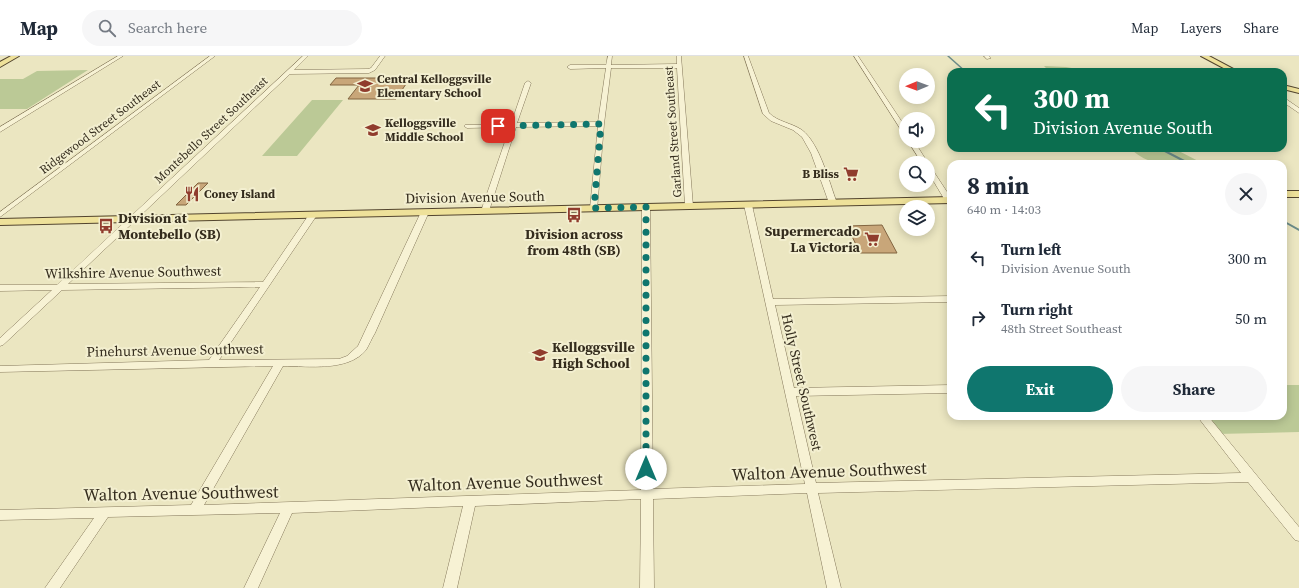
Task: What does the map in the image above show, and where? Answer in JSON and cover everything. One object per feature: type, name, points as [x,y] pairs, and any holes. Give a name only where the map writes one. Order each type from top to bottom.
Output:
[{"type":"main road","points":[[1,61],[5,56]]},
{"type":"main road","points":[[1,61],[16,56]]},
{"type":"main road","points":[[1204,56],[1228,68]]},
{"type":"main road","points":[[1287,89],[1299,91]]},
{"type":"main road","points":[[1287,194],[1299,194]]},
{"type":"main road","name":"Division Avenue South","points":[[0,222],[947,200]]},
{"type":"street","points":[[0,130],[121,56]]},
{"type":"street","name":"Ridgewood Street Southeast","points":[[0,216],[213,56]]},
{"type":"street","name":"Montebello Street Southeast","points":[[0,343],[130,219],[149,204],[306,56]]},
{"type":"street","points":[[289,72],[371,70],[383,56]]},
{"type":"street","points":[[594,208],[601,124],[610,56]]},
{"type":"street","name":"Garland Street Southeast","points":[[679,56],[689,206]]},
{"type":"street","points":[[746,56],[766,114],[775,120],[798,130],[808,140],[832,203]]},
{"type":"street","points":[[856,56],[899,122]]},
{"type":"street","points":[[570,67],[680,66]]},
{"type":"street","points":[[485,211],[528,83]]},
{"type":"street","points":[[1287,102],[1299,111]]},
{"type":"street","points":[[467,126],[601,124]]},
{"type":"street","points":[[935,178],[947,196]]},
{"type":"street","name":"Holly Street Southwest","points":[[748,205],[834,588]]},
{"type":"street","points":[[646,207],[647,588]]},
{"type":"street","name":"Pinehurst Avenue Southwest","points":[[0,369],[212,363],[340,362],[350,358],[362,348],[425,212]]},
{"type":"street","points":[[212,363],[313,215]]},
{"type":"street","name":"Wilkshire Avenue Southwest","points":[[0,288],[266,284]]},
{"type":"street","points":[[770,302],[947,299]]},
{"type":"street","points":[[196,510],[280,362]]},
{"type":"street","points":[[790,392],[947,389]]},
{"type":"street","points":[[1205,420],[1299,536]]},
{"type":"street","name":"Walton Avenue Southwest","points":[[0,515],[288,508],[812,488],[1251,477]]},
{"type":"street","points":[[450,588],[470,500]]},
{"type":"street","points":[[251,588],[288,508]]},
{"type":"street","points":[[52,588],[105,512]]},
{"type":"green space","points":[[1044,66],[1072,68],[1046,68]]},
{"type":"green space","points":[[88,70],[27,109],[0,109],[0,79],[23,79],[37,71]]},
{"type":"green space","points":[[312,100],[343,100],[297,156],[262,156]]},
{"type":"green space","points":[[1135,152],[1181,152],[1196,160],[1149,160]]},
{"type":"green space","points":[[1287,385],[1299,385],[1299,432],[1217,434],[1205,420],[1287,420]]},
{"type":"building","name":"Central Kelloggsville Elementary School","points":[[336,78],[410,78],[396,99],[348,99],[359,85],[330,85]]},
{"type":"building","name":"Coney Island","points":[[198,183],[208,183],[186,205],[176,205]]},
{"type":"building","name":"Supermercado La Victoria","points":[[882,225],[897,253],[860,253],[847,226]]},
{"type":"waterway","points":[[948,56],[962,68]]},
{"type":"waterway","points":[[1167,152],[1182,160]]},
{"type":"waterway","points":[[1287,223],[1299,230]]},
{"type":"place","name":"Central Kelloggsville Elementary School","points":[[365,86]]},
{"type":"place","name":"Kelloggsville Middle School","points":[[373,130]]},
{"type":"place","name":"B Bliss","points":[[851,174]]},
{"type":"place","name":"Coney Island","points":[[192,194]]},
{"type":"place","name":"Division across from 48th (SB)","points":[[574,215]]},
{"type":"place","name":"Division at Montebello (SB)","points":[[106,226]]},
{"type":"place","name":"Supermercado La Victoria","points":[[872,239]]},
{"type":"place","name":"Kelloggsville High School","points":[[540,355]]},
{"type":"route","points":[[498,126],[601,124],[594,208],[646,207],[646,469]]}]
